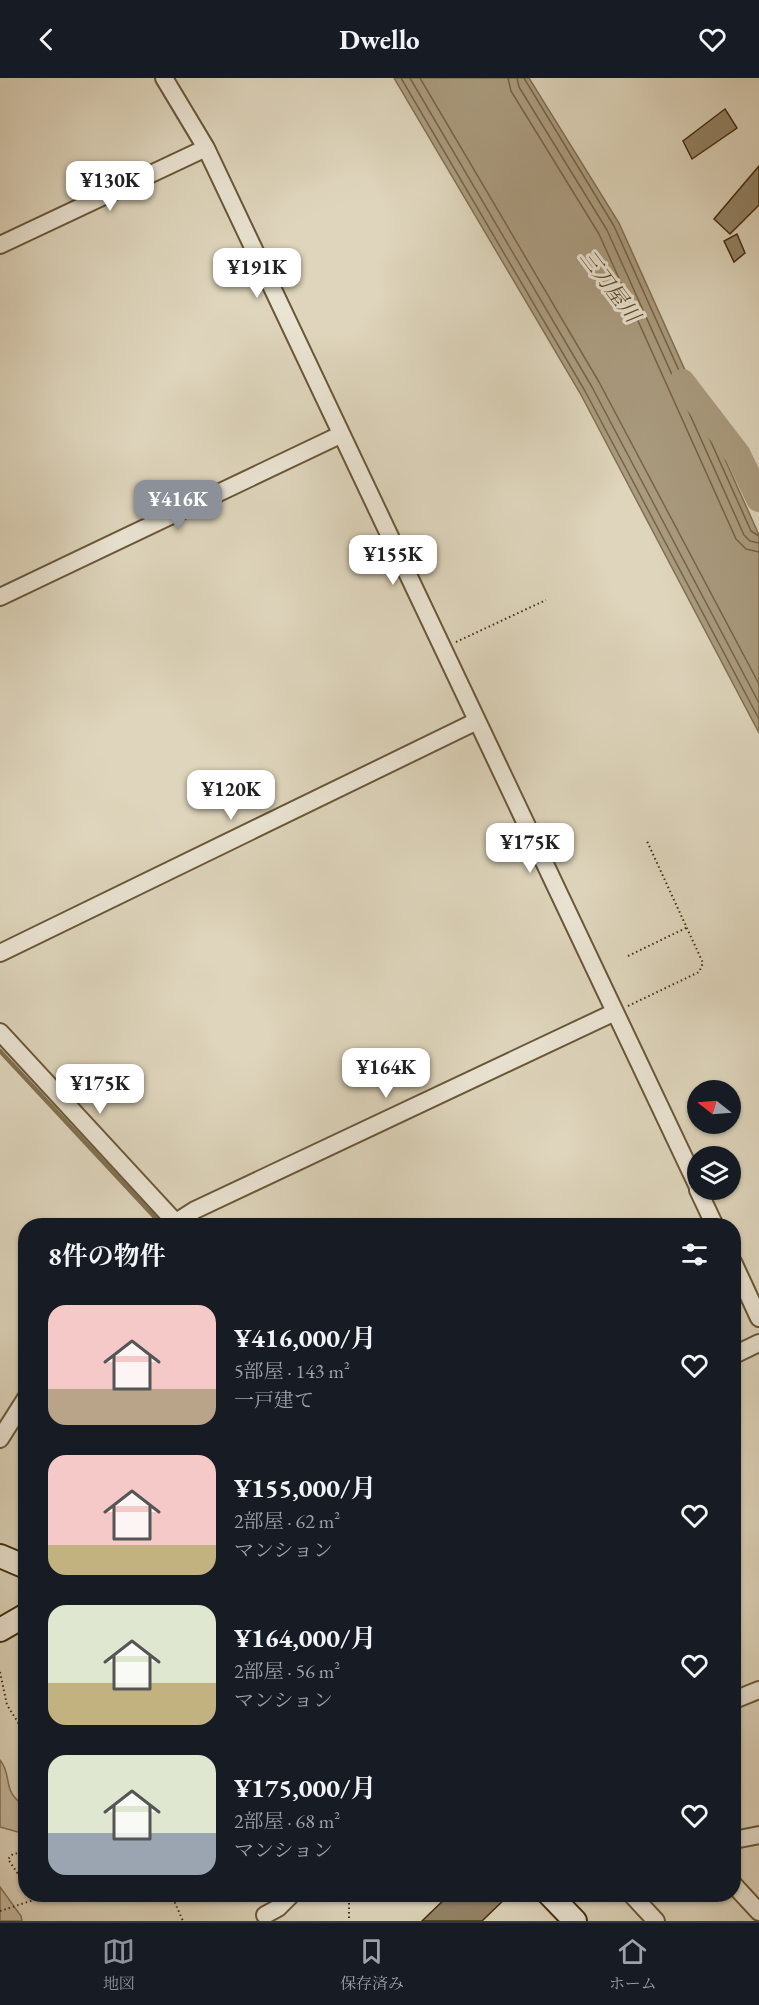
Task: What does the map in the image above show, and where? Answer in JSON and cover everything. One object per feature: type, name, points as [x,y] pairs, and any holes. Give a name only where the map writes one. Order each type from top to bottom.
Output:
[{"type":"main road","points":[[0,1556],[18,1564]]},
{"type":"main road","points":[[0,1630],[18,1620]]},
{"type":"main road","points":[[557,1902],[575,1921]]},
{"type":"street","points":[[164,78],[206,148],[687,1165]]},
{"type":"street","points":[[0,245],[206,148]]},
{"type":"street","points":[[0,597],[340,435]]},
{"type":"street","points":[[0,953],[477,721]]},
{"type":"street","points":[[186,1218],[417,1103],[615,1012]]},
{"type":"street","points":[[0,1032],[169,1218]]},
{"type":"street","points":[[704,1200],[712,1218]]},
{"type":"street","points":[[741,1279],[759,1318]]},
{"type":"street","points":[[741,1352],[759,1343]]},
{"type":"street","points":[[0,1439],[18,1411]]},
{"type":"street","points":[[741,1697],[759,1690]]},
{"type":"street","points":[[741,1839],[759,1835]]},
{"type":"street","points":[[741,1893],[759,1912]]},
{"type":"street","points":[[265,1916],[284,1902]]},
{"type":"street","points":[[638,1902],[656,1921]]},
{"type":"path","points":[[442,648],[546,600]]},
{"type":"path","points":[[615,1012],[700,970],[703,958],[646,839]]},
{"type":"path","points":[[628,956],[688,927]]},
{"type":"path","points":[[0,1672],[7,1705],[18,1722]]},
{"type":"path","points":[[18,1853],[13,1854],[8,1859],[18,1875]]},
{"type":"path","points":[[0,1911],[26,1902]]},
{"type":"path","points":[[175,1902],[183,1921]]},
{"type":"path","points":[[349,1902],[349,1921]]},
{"type":"shaded area","points":[[0,1760],[4,1766],[10,1789],[18,1801],[18,1832],[0,1827]]},
{"type":"shaded area","points":[[0,1887],[21,1916],[22,1921],[0,1921]]},
{"type":"water","points":[[394,78],[529,78],[619,223],[759,535],[759,733],[580,393]]},
{"type":"building","points":[[725,109],[737,128],[692,159],[683,141]]},
{"type":"building","points":[[759,166],[759,205],[730,234],[714,219]]},
{"type":"building","points":[[737,234],[745,253],[734,262],[724,241]]},
{"type":"building","points":[[442,1902],[502,1902],[482,1921],[422,1921]]},
{"type":"waterway","name":"三刀屋川","points":[[682,382],[738,455],[759,499]]},
{"type":"waterway","points":[[0,1051],[156,1218]]}]
